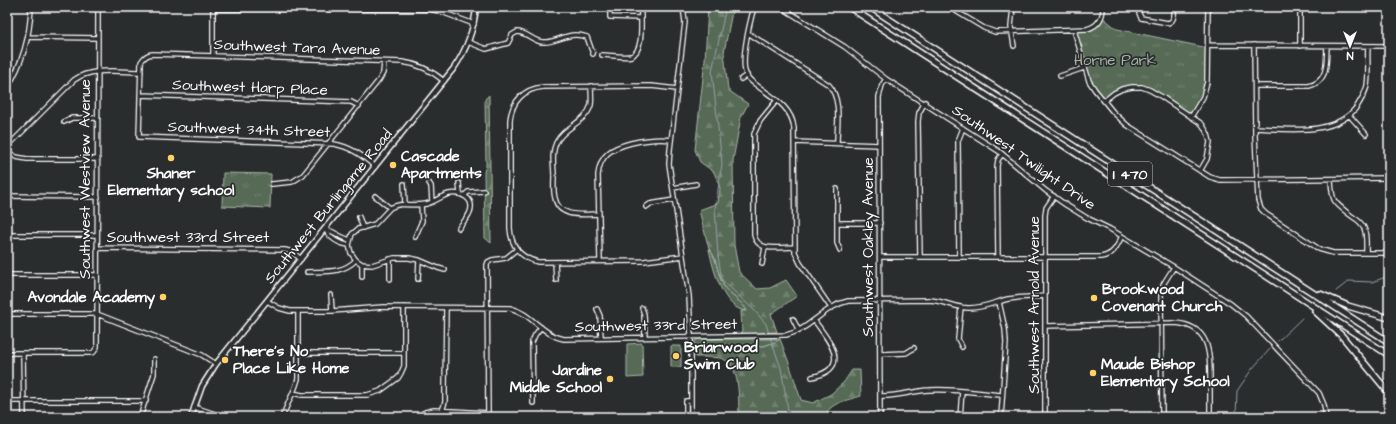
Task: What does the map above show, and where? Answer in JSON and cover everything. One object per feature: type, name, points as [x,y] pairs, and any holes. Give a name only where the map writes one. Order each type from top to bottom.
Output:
[{"type":"highway","name":"I 470","points":[[849,7],[1389,355]]},
{"type":"highway","name":"I 470","points":[[870,7],[1389,342]]},
{"type":"highway","points":[[1296,282],[1341,304],[1389,318]]},
{"type":"highway","points":[[1290,292],[1318,314],[1342,336],[1389,393]]},
{"type":"main road","name":"Southwest Burlingame Road","points":[[191,417],[202,386],[216,364],[444,81],[462,56],[474,24],[476,7]]},
{"type":"street","points":[[7,88],[20,62],[28,37],[31,7]]},
{"type":"street","name":"Southwest Westview Avenue","points":[[23,353],[90,353],[95,351],[97,347],[98,7]]},
{"type":"street","points":[[610,7],[610,17],[640,18]]},
{"type":"street","points":[[602,55],[631,56],[638,51],[640,46],[641,7]]},
{"type":"street","points":[[683,7],[685,22],[669,164],[689,296],[691,337],[691,417]]},
{"type":"street","points":[[754,7],[744,56],[744,69],[752,81],[777,100],[788,111],[792,119],[794,142],[794,247],[796,256],[800,263],[832,308]]},
{"type":"street","name":"Southwest Twilight Drive","points":[[781,7],[844,48],[886,79],[925,102],[1002,154],[1054,196],[1079,213],[1122,236],[1231,304],[1246,316],[1319,393],[1324,405],[1326,417]]},
{"type":"street","points":[[949,7],[990,30],[999,32],[1085,30],[1094,26],[1102,17],[1103,7]]},
{"type":"street","points":[[1013,7],[1011,15],[1014,46]]},
{"type":"street","points":[[1140,7],[1139,13],[1141,18],[1168,23],[1172,21],[1174,17],[1173,7]]},
{"type":"street","points":[[1191,117],[1200,104],[1206,90],[1208,77],[1208,7]]},
{"type":"street","points":[[1300,7],[1300,46]]},
{"type":"street","points":[[212,56],[213,8],[434,9],[474,24]]},
{"type":"street","points":[[1074,30],[1084,68],[1091,84],[1113,112],[1127,125],[1210,177],[1220,180],[1388,178]]},
{"type":"street","points":[[468,42],[482,48],[490,49],[508,43],[512,35],[517,32],[524,33],[533,39],[543,42],[566,36],[579,35],[587,37],[593,54]]},
{"type":"street","points":[[748,33],[829,84],[837,101],[837,143]]},
{"type":"street","points":[[28,37],[98,38]]},
{"type":"street","points":[[1208,45],[1389,46]]},
{"type":"street","points":[[1254,45],[1257,180],[1258,200],[1261,208],[1266,214],[1319,249],[1334,253],[1389,253]]},
{"type":"street","points":[[1255,86],[1309,86],[1319,81],[1326,71],[1327,46]]},
{"type":"street","points":[[1255,128],[1320,128],[1336,124],[1349,115],[1363,98],[1367,85],[1368,46]]},
{"type":"street","name":"Southwest Tara Avenue","points":[[141,72],[141,62],[145,56],[153,54],[409,63],[422,66],[444,81]]},
{"type":"street","points":[[272,184],[287,183],[300,177],[381,76],[384,62]]},
{"type":"street","points":[[1060,76],[1084,68]]},
{"type":"street","points":[[7,147],[74,80],[85,74],[98,72],[141,72],[140,95]]},
{"type":"street","points":[[741,79],[747,75]]},
{"type":"street","name":"Southwest Oakley Avenue","points":[[880,417],[879,94],[886,79]]},
{"type":"street","points":[[677,89],[651,86],[591,86],[543,87],[528,91],[516,102],[512,109],[510,120],[510,228],[512,240],[517,250],[533,261],[542,263],[654,260],[683,256]]},
{"type":"street","points":[[591,86],[591,104],[588,112],[582,120],[563,133],[557,141],[554,149],[554,196],[558,206],[566,212],[574,214],[599,214]]},
{"type":"street","points":[[1104,101],[1122,89],[1142,87],[1150,90],[1202,124],[1209,138],[1206,162],[1200,172]]},
{"type":"street","name":"Southwest Harp Place","points":[[140,95],[351,102],[358,106]]},
{"type":"street","name":"Southwest 34th Street","points":[[140,95],[139,137],[340,145],[352,149],[360,154],[375,167]]},
{"type":"street","points":[[777,100],[758,125],[753,139],[754,235],[757,243],[765,247],[794,247]]},
{"type":"street","points":[[920,257],[918,117],[920,109],[925,102]]},
{"type":"street","points":[[1349,115],[1366,134]]},
{"type":"street","points":[[64,122],[72,118],[98,118]]},
{"type":"street","points":[[959,257],[958,141],[959,135],[963,128]]},
{"type":"street","points":[[600,261],[599,171],[607,153],[619,146],[646,140],[671,140]]},
{"type":"street","points":[[794,142],[879,145]]},
{"type":"street","points":[[7,151],[16,157],[27,159],[98,159]]},
{"type":"street","points":[[998,257],[997,166],[998,160],[1002,154]]},
{"type":"street","points":[[1331,179],[1331,194],[1335,202],[1340,208],[1358,220],[1364,227],[1366,233],[1366,253]]},
{"type":"street","points":[[429,183],[431,186],[432,202]]},
{"type":"street","points":[[404,184],[405,204]]},
{"type":"street","points":[[459,184],[460,194]]},
{"type":"street","points":[[673,188],[696,184]]},
{"type":"street","points":[[837,189],[837,245],[840,250]]},
{"type":"street","points":[[464,196],[468,192],[484,192]]},
{"type":"street","points":[[445,270],[419,260],[402,258],[390,259],[372,265],[362,264],[356,260],[351,253],[349,245],[350,240],[354,232],[375,224],[390,208],[399,204],[421,205],[432,202],[444,196],[460,194],[469,201],[470,211],[459,228]]},
{"type":"street","points":[[7,196],[98,197]]},
{"type":"street","points":[[375,196],[390,208]]},
{"type":"street","name":"Southwest Arnold Avenue","points":[[1045,417],[1045,212],[1054,196]]},
{"type":"street","points":[[646,207],[650,204],[674,200]]},
{"type":"street","points":[[415,236],[422,221],[421,205]]},
{"type":"street","points":[[359,217],[363,228]]},
{"type":"street","points":[[836,223],[880,223]]},
{"type":"street","points":[[324,229],[331,230],[339,237],[350,240]]},
{"type":"street","points":[[324,229],[337,241],[349,245]]},
{"type":"street","points":[[7,235],[97,235]]},
{"type":"street","points":[[880,257],[1045,258],[1106,256],[1113,252],[1122,236]]},
{"type":"street","points":[[762,264],[765,247]]},
{"type":"street","name":"Southwest 33rd Street","points":[[97,248],[285,250],[292,252],[301,259]]},
{"type":"street","points":[[416,417],[428,411],[488,415],[487,265],[488,262],[492,260],[506,258],[517,250]]},
{"type":"street","points":[[390,259],[390,279]]},
{"type":"street","points":[[307,272],[337,271],[348,267],[356,260]]},
{"type":"street","points":[[418,279],[419,260]]},
{"type":"street","points":[[555,262],[556,280]]},
{"type":"street","points":[[362,264],[362,277]]},
{"type":"street","points":[[1162,417],[1162,287],[1174,268]]},
{"type":"street","points":[[7,275],[97,275]]},
{"type":"street","points":[[331,295],[332,311]]},
{"type":"street","name":"Southwest 33rd Street","points":[[267,300],[282,310],[298,311],[332,311],[404,307],[505,307],[515,309],[550,334],[562,339],[786,335],[799,331],[832,308],[848,301],[930,300],[961,308],[980,307],[1020,297],[1045,296]]},
{"type":"street","points":[[999,302],[1005,329],[1006,342],[1001,417]]},
{"type":"street","points":[[293,393],[302,395],[367,395],[377,392],[389,385],[400,375],[404,366],[404,307]]},
{"type":"street","points":[[442,411],[445,396],[446,308]]},
{"type":"street","points":[[642,308],[644,314],[645,337]]},
{"type":"street","points":[[961,308],[958,339],[962,347]]},
{"type":"street","points":[[597,309],[600,316],[601,338]]},
{"type":"street","points":[[282,417],[298,379],[298,311]]},
{"type":"street","points":[[7,314],[97,314],[202,355],[216,364]]},
{"type":"street","points":[[793,319],[799,331]]},
{"type":"street","points":[[812,377],[822,375],[828,371],[832,366],[835,357],[831,345],[814,320]]},
{"type":"street","points":[[1046,326],[1178,323],[1194,328],[1205,341],[1210,358],[1210,417]]},
{"type":"street","points":[[533,403],[532,342],[541,327]]},
{"type":"street","points":[[881,354],[906,353],[914,348]]},
{"type":"street","points":[[7,353],[23,353],[24,417]]},
{"type":"street","points":[[298,353],[404,353]]},
{"type":"street","points":[[140,417],[154,374],[154,359]]},
{"type":"street","points":[[880,396],[903,395],[928,390],[962,391],[1002,395]]},
{"type":"street","points":[[960,417],[962,391]]},
{"type":"street","points":[[7,401],[146,401]]},
{"type":"street","points":[[686,417],[686,401],[691,401]]},
{"type":"street","points":[[194,407],[224,417]]},
{"type":"green space","points":[[708,7],[733,7],[724,52],[728,90],[748,104],[741,117],[733,160],[734,245],[739,272],[757,289],[770,288],[786,280],[797,296],[771,314],[777,332],[742,334],[741,311],[747,311],[742,304],[726,290],[722,282],[714,257],[709,249],[699,210],[718,203],[720,188],[714,172],[700,162],[695,150],[705,60]]},
{"type":"green space","name":"Horne Park","points":[[1102,17],[1117,29],[1208,48],[1205,90],[1191,117],[1168,100],[1140,88],[1131,87],[1122,89],[1104,101],[1091,85],[1074,30],[1090,29]]},
{"type":"green space","points":[[489,95],[491,243],[485,238],[484,172],[486,166],[485,99]]},
{"type":"green space","points":[[223,173],[271,174],[270,208],[222,206]]},
{"type":"green space","points":[[709,249],[714,257],[724,286],[743,304],[747,311],[739,309],[725,296],[716,277]]},
{"type":"green space","points":[[698,339],[780,339],[764,346],[695,346],[695,341]]},
{"type":"green space","points":[[780,339],[801,400],[813,403],[831,394],[844,382],[852,370],[860,370],[861,396],[834,405],[827,412],[825,417],[739,417],[737,383],[732,367],[727,361],[720,358],[695,357],[695,346],[764,346]]},
{"type":"green space","points":[[642,343],[643,377],[627,378],[627,344]]},
{"type":"green space","name":"Briarwood Swim Club","points":[[671,346],[681,346],[681,367],[671,367]]},
{"type":"waterway","points":[[726,7],[712,71],[722,164],[715,208],[718,256],[722,280],[754,310],[766,324],[769,334]]},
{"type":"waterway","points":[[1388,248],[1387,206],[1389,184]]},
{"type":"waterway","points":[[1336,291],[1349,281],[1372,282],[1386,277],[1388,257]]},
{"type":"waterway","points":[[1278,341],[1302,318]]},
{"type":"waterway","points":[[770,337],[781,368],[790,417]]},
{"type":"waterway","points":[[1236,417],[1237,391],[1252,369],[1270,349]]},
{"type":"place","name":"Shaner Elementary school","points":[[171,158]]},
{"type":"place","name":"Cascade Apartments","points":[[393,165]]},
{"type":"place","name":"Avondale Academy","points":[[163,297]]},
{"type":"place","name":"Brookwood Covenant Church","points":[[1094,298]]},
{"type":"place","name":"Briarwood Swim Club","points":[[676,356]]},
{"type":"place","name":"There’s No Place Like Home","points":[[225,360]]},
{"type":"place","name":"Maude Bishop Elementary School","points":[[1093,373]]},
{"type":"place","name":"Jardine Middle School","points":[[610,379]]}]
